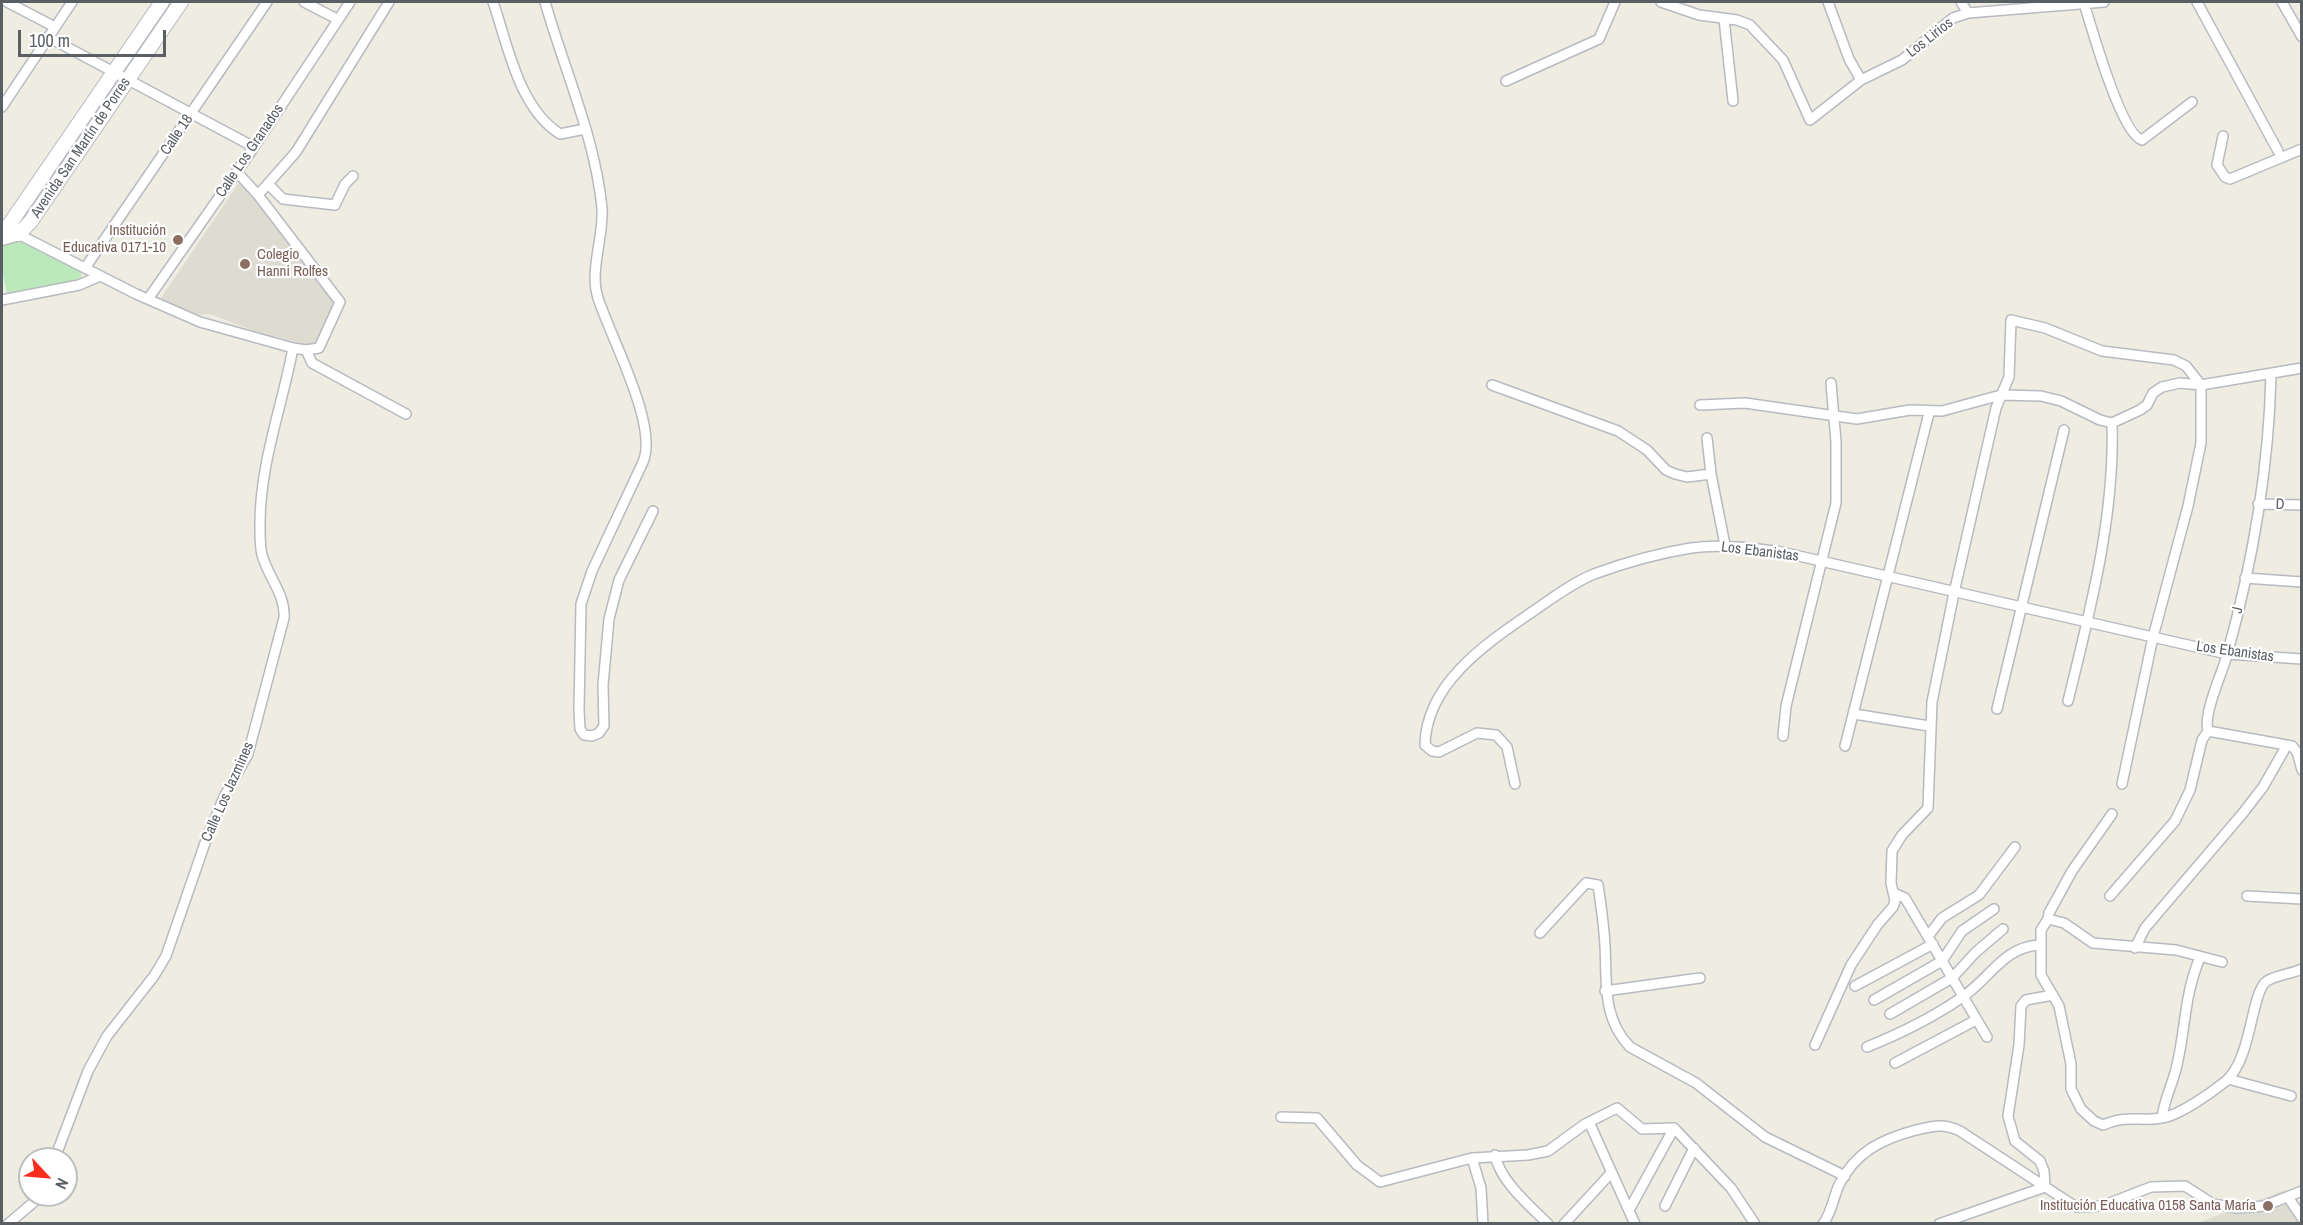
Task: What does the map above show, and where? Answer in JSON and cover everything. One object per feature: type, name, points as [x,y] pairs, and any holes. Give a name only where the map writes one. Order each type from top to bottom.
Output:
[{"type":"main road","name":"Avenida San Martín de Porres","points":[[6,232],[162,2]]},
{"type":"main road","name":"Avenida San Martín de Porres","points":[[6,232],[32,221],[181,2]]},
{"type":"street","points":[[2,8],[4,2],[55,27]]},
{"type":"street","points":[[2,107],[72,2]]},
{"type":"street","name":"Calle 18","points":[[85,268],[267,2]]},
{"type":"street","points":[[304,2],[338,19]]},
{"type":"street","name":"Calle Los Granados","points":[[148,299],[237,172],[350,2]]},
{"type":"street","points":[[258,195],[296,152],[389,2]]},
{"type":"street","points":[[493,2],[523,89],[537,112],[560,134],[585,129]]},
{"type":"street","points":[[544,2],[585,129],[602,209],[597,294],[623,358],[648,445],[643,462],[592,571],[581,604],[579,710],[580,729],[585,735],[592,736],[604,726],[603,685],[609,619],[619,580],[653,511]]},
{"type":"street","points":[[1506,81],[1599,39],[1615,2]]},
{"type":"street","points":[[1661,2],[1699,15],[1724,19],[1733,101]]},
{"type":"street","points":[[1828,2],[1849,59],[1861,80]]},
{"type":"street","points":[[1961,2],[1968,13]]},
{"type":"street","name":"Los Lirios","points":[[1724,19],[1737,20],[1750,25],[1763,36],[1783,60],[1807,119],[1810,120],[1861,80],[1902,60],[1953,18],[1968,13],[2037,4],[2104,2]]},
{"type":"street","points":[[2198,2],[2278,151]]},
{"type":"street","points":[[2282,2],[2301,38]]},
{"type":"street","points":[[2084,3],[2112,87],[2134,135],[2142,140],[2192,102]]},
{"type":"street","points":[[48,37],[254,147]]},
{"type":"street","points":[[2223,136],[2217,165],[2225,177],[2230,179],[2301,149]]},
{"type":"street","points":[[6,232],[200,322],[293,348],[306,350],[319,348],[324,342],[340,302],[258,195],[237,172]]},
{"type":"street","points":[[268,184],[283,199],[334,205],[352,176]]},
{"type":"street","points":[[2,300],[79,285],[100,276]]},
{"type":"street","points":[[1815,1045],[1851,965],[1878,924],[1893,907],[1892,851],[1902,835],[1928,808],[1929,726],[1954,593],[2001,394],[2010,371],[2012,320],[2045,328],[2102,351],[2174,360],[2186,366],[2201,385],[2201,443],[2188,506],[2153,637],[2122,784]]},
{"type":"street","name":"Calle Los Jazmines","points":[[59,1147],[88,1071],[107,1036],[154,976],[166,956],[205,843],[224,797],[248,754],[284,618],[285,606],[261,554],[260,526],[272,434],[293,348]]},
{"type":"street","points":[[306,350],[312,363],[406,414]]},
{"type":"street","points":[[1700,405],[1745,403],[1857,419],[1910,410],[1929,413],[2001,394],[2042,396],[2061,401],[2100,420],[2112,423],[2147,405],[2153,393],[2162,387],[2180,383],[2201,385],[2301,368]]},
{"type":"street","name":"J","points":[[2110,896],[2175,821],[2190,790],[2202,740],[2208,730],[2207,718],[2227,654],[2245,578],[2270,429],[2271,374]]},
{"type":"street","points":[[1783,736],[1786,706],[1838,485],[1831,383]]},
{"type":"street","points":[[1492,385],[1618,431],[1647,450],[1666,470],[1675,474],[1687,477],[1711,474]]},
{"type":"street","points":[[1845,746],[1929,413]]},
{"type":"street","points":[[2068,701],[2088,623],[2114,468],[2112,423]]},
{"type":"street","points":[[1997,709],[2064,430]]},
{"type":"street","points":[[1707,438],[1711,474],[1725,545]]},
{"type":"street","name":"D","points":[[2258,504],[2301,505]]},
{"type":"street","name":"Los Ebanistas","points":[[1515,784],[1507,747],[1496,735],[1476,733],[1439,752],[1432,751],[1425,746],[1434,707],[1464,664],[1484,646],[1536,610],[1593,575],[1690,549],[1725,545],[1777,551],[2227,654],[2301,659]]},
{"type":"street","points":[[2245,578],[2301,582]]},
{"type":"street","points":[[1854,714],[1929,726]]},
{"type":"street","points":[[2208,730],[2295,748],[2301,770]]},
{"type":"street","points":[[2135,948],[2145,928],[2263,787],[2287,745]]},
{"type":"street","points":[[2112,814],[2072,871],[2049,913],[2049,919],[2041,930],[2039,945],[2041,975],[2059,1006],[2066,1031],[2071,1064],[2071,1089],[2080,1109],[2094,1121],[2103,1125],[2120,1118],[2162,1118],[2204,1096],[2228,1080],[2250,1036],[2260,987],[2268,980],[2301,969]]},
{"type":"street","points":[[1856,986],[1931,940],[1942,918],[1979,895],[2014,847]]},
{"type":"street","points":[[1540,933],[1586,883],[1598,885],[1604,925],[1605,991],[1613,1023],[1630,1047],[1696,1083],[1765,1137],[1845,1176]]},
{"type":"street","points":[[1894,893],[1905,898],[1987,1037]]},
{"type":"street","points":[[2247,896],[2301,899]]},
{"type":"street","points":[[1874,1000],[1942,961],[1962,931],[1994,909]]},
{"type":"street","points":[[2049,919],[2064,923],[2093,943],[2176,950],[2222,962]]},
{"type":"street","points":[[1890,1014],[1952,978],[1976,952],[2003,929]]},
{"type":"street","points":[[1867,1047],[1892,1037],[1964,997],[2012,953],[2029,945],[2039,945]]},
{"type":"street","points":[[2162,1118],[2164,1102],[2176,1069],[2183,1037],[2185,1005],[2200,957]]},
{"type":"street","points":[[1605,991],[1700,978]]},
{"type":"street","points":[[2045,1187],[2044,1171],[2040,1161],[2015,1141],[2008,1116],[2019,1045],[2021,1006],[2026,1000],[2053,995]]},
{"type":"street","points":[[1894,1063],[1976,1020]]},
{"type":"street","points":[[2228,1080],[2291,1096]]},
{"type":"street","points":[[1281,1117],[1317,1118],[1357,1165],[1380,1182],[1472,1158],[1528,1155],[1548,1151],[1589,1122],[1617,1108],[1642,1129],[1674,1128],[1731,1188],[1755,1224]]},
{"type":"street","points":[[1589,1122],[1635,1224]]},
{"type":"street","points":[[1823,1224],[1845,1176],[1862,1155],[1886,1138],[1936,1125],[1949,1125],[2076,1207],[2102,1206],[2151,1187],[2185,1186],[2213,1204],[2237,1208],[2264,1206],[2301,1191]]},
{"type":"street","points":[[1629,1210],[1674,1128]]},
{"type":"street","points":[[1665,1206],[1694,1148]]},
{"type":"street","points":[[1495,1155],[1497,1167],[1504,1177],[1548,1224]]},
{"type":"street","points":[[1472,1158],[1481,1188],[1483,1224]]},
{"type":"street","points":[[1564,1224],[1611,1173]]},
{"type":"street","points":[[1939,1224],[2045,1187]]},
{"type":"street","points":[[2288,1197],[2301,1218]]},
{"type":"street","points":[[8,1224],[28,1207]]},
{"type":"shaded area","name":"Colegio Hanni Rolfes","points":[[240,181],[338,302],[315,347],[254,331],[210,314],[192,315],[161,298]]},
{"type":"shaded area","name":"Institución Educativa 0158 Santa María","points":[[2285,1190],[2301,1224],[2195,1224],[2251,1203]]},
{"type":"green space","points":[[167,2],[174,2],[130,65],[124,68]]},
{"type":"green space","points":[[117,79],[118,81],[21,223],[14,224]]},
{"type":"green space","points":[[23,238],[81,269],[81,281],[7,294],[2,270],[2,243]]},
{"type":"place","name":"Institución Educativa 0171-10","points":[[178,240]]},
{"type":"place","name":"Colegio Hanni Rolfes","points":[[245,264]]},
{"type":"place","name":"Institución Educativa 0158 Santa María","points":[[2268,1206]]}]
